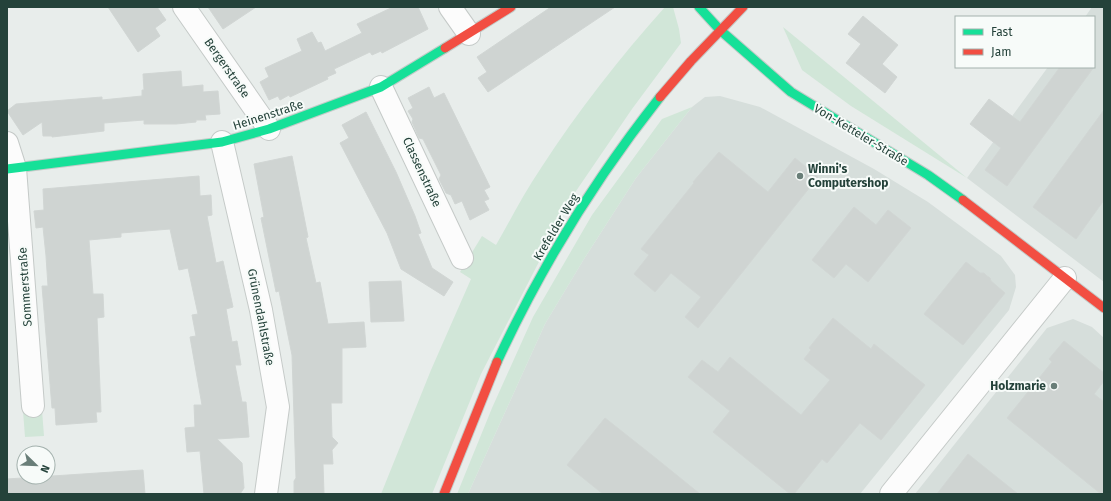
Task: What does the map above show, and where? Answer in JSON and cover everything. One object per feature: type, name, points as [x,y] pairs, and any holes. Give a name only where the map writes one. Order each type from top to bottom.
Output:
[{"type":"street","name":"Bergerstraße","points":[[184,7],[269,129]]},
{"type":"street","points":[[450,7],[469,34]]},
{"type":"street","name":"Heinenstraße","points":[[11,169],[222,142],[269,129],[381,87],[511,7]]},
{"type":"street","name":"Von-Ketteler-Straße","points":[[699,7],[720,30],[791,92],[806,103],[928,175],[966,202],[1104,308]]},
{"type":"street","name":"Krefelder Weg","points":[[444,494],[498,360],[565,233],[639,123],[661,95],[743,7]]},
{"type":"street","name":"Classenstraße","points":[[381,87],[462,258]]},
{"type":"street","name":"Sommerstraße","points":[[7,142],[11,169],[32,406]]},
{"type":"street","name":"Grünendahlstraße","points":[[222,142],[261,310],[278,407],[266,494]]},
{"type":"street","points":[[891,494],[1065,278]]},
{"type":"shaded area","points":[[1092,7],[1104,7],[1104,282],[967,178],[1047,68],[1095,68],[1095,16],[1086,16]]},
{"type":"shaded area","points":[[720,96],[760,107],[874,169],[928,202],[1001,256],[1015,275],[1016,287],[1009,310],[860,494],[468,494],[545,324],[584,259],[636,178],[692,107],[705,97]]},
{"type":"shaded area","points":[[1073,319],[1092,327],[1104,338],[1104,494],[915,494],[1047,328]]},
{"type":"green space","points":[[665,7],[673,7],[681,43],[632,109],[574,194],[481,374],[432,494],[381,494],[431,370],[471,279],[460,272],[482,236],[496,245],[529,187],[555,147],[616,65]]},
{"type":"green space","points":[[783,27],[967,178],[851,106],[802,70]]},
{"type":"green space","points":[[692,107],[636,178],[584,259],[545,324],[468,494],[457,494],[492,408],[533,317],[592,215],[662,119]]},
{"type":"green space","points":[[42,410],[44,436],[25,437],[23,411]]},
{"type":"building","points":[[108,7],[157,7],[166,20],[155,28],[160,36],[138,52]]},
{"type":"building","points":[[208,7],[256,7],[223,29]]},
{"type":"building","points":[[393,7],[418,7],[428,29],[382,53],[381,51],[372,55],[370,52],[334,69],[336,73],[327,77],[328,79],[290,97],[289,95],[280,100],[278,96],[269,100],[260,82],[269,77],[265,68],[302,51],[297,39],[312,32],[318,43],[321,42],[325,51],[362,33],[357,24]]},
{"type":"building","points":[[551,7],[615,7],[488,92],[478,78],[487,72],[477,57]]},
{"type":"building","points":[[863,16],[898,45],[882,64],[897,77],[885,93],[846,63],[861,44],[848,34]]},
{"type":"building","points":[[1059,68],[1093,68],[1007,186],[985,170],[1001,148],[970,124],[989,99],[1020,122]]},
{"type":"building","points":[[181,71],[182,87],[203,85],[203,92],[218,91],[220,114],[205,115],[206,120],[196,120],[196,122],[176,124],[144,124],[144,120],[104,123],[104,131],[52,137],[43,136],[42,122],[23,135],[7,111],[16,104],[102,97],[102,100],[142,96],[142,90],[144,90],[143,74]]},
{"type":"building","points":[[429,87],[434,98],[444,93],[490,187],[484,190],[489,199],[484,201],[489,210],[470,220],[462,201],[455,204],[451,195],[446,193],[439,179],[441,175],[423,139],[419,138],[412,122],[413,119],[408,111],[413,108],[408,98]]},
{"type":"building","points":[[1104,110],[1104,200],[1076,239],[1033,207]]},
{"type":"building","points":[[366,112],[396,172],[415,216],[421,233],[418,234],[432,268],[453,282],[444,296],[401,269],[387,233],[340,143],[349,138],[342,125]]},
{"type":"building","points":[[719,152],[768,192],[795,158],[818,177],[698,328],[685,317],[701,297],[671,273],[655,292],[634,274],[649,255],[641,249],[694,183],[693,182]]},
{"type":"building","points":[[292,156],[308,237],[306,238],[316,283],[320,282],[328,324],[364,322],[366,347],[342,348],[342,403],[331,403],[332,437],[338,443],[332,450],[333,464],[323,464],[324,494],[294,494],[294,481],[296,478],[292,355],[279,291],[276,292],[261,218],[264,217],[254,164]]},
{"type":"building","points":[[199,176],[200,196],[211,195],[212,215],[207,216],[216,263],[223,261],[233,307],[226,309],[232,342],[237,341],[241,365],[235,365],[242,402],[246,402],[249,437],[217,439],[242,463],[244,488],[240,494],[204,494],[200,451],[187,452],[185,428],[195,427],[194,405],[202,405],[190,337],[196,336],[192,315],[198,314],[188,268],[179,270],[170,229],[121,233],[121,237],[89,240],[93,294],[103,294],[104,317],[97,318],[101,412],[96,412],[97,422],[56,425],[55,408],[52,408],[42,286],[48,286],[46,256],[43,227],[36,228],[34,211],[44,210],[43,189]]},
{"type":"building","points":[[854,207],[876,225],[888,210],[911,228],[868,282],[846,264],[834,278],[812,260]]},
{"type":"building","points":[[966,262],[980,273],[984,273],[1005,293],[963,345],[924,314]]},
{"type":"building","points":[[401,281],[404,321],[371,322],[369,282]]},
{"type":"building","points":[[833,318],[871,349],[874,344],[925,385],[881,440],[860,423],[827,463],[822,459],[794,494],[790,494],[713,432],[730,411],[688,377],[702,360],[718,372],[730,357],[801,415],[830,380],[804,359],[811,350],[809,348]]},
{"type":"building","points":[[1064,341],[1104,373],[1104,381],[1094,394],[1104,402],[1104,494],[1101,494],[1007,418],[1052,362],[1049,359]]},
{"type":"building","points":[[605,418],[700,494],[603,494],[567,465]]},
{"type":"building","points":[[968,454],[1018,494],[937,494]]},
{"type":"building","points":[[143,470],[145,494],[7,494],[7,479],[16,478],[16,485],[56,485],[56,476]]},
{"type":"traffic: fast","points":[[699,7],[720,30],[791,92],[928,175],[963,200]]},
{"type":"traffic: fast","points":[[7,169],[222,142],[269,129],[381,87],[445,48]]},
{"type":"traffic: fast","points":[[497,362],[532,292],[591,192],[636,128],[660,97]]},
{"type":"traffic: jam","points":[[445,48],[511,7]]},
{"type":"traffic: jam","points":[[660,97],[691,61],[743,7]]},
{"type":"traffic: jam","points":[[963,200],[1104,308]]},
{"type":"traffic: jam","points":[[444,494],[497,362]]},
{"type":"place","name":"Winni's Computershop","points":[[800,176]]},
{"type":"place","name":"Holzmarie","points":[[1054,386]]}]
